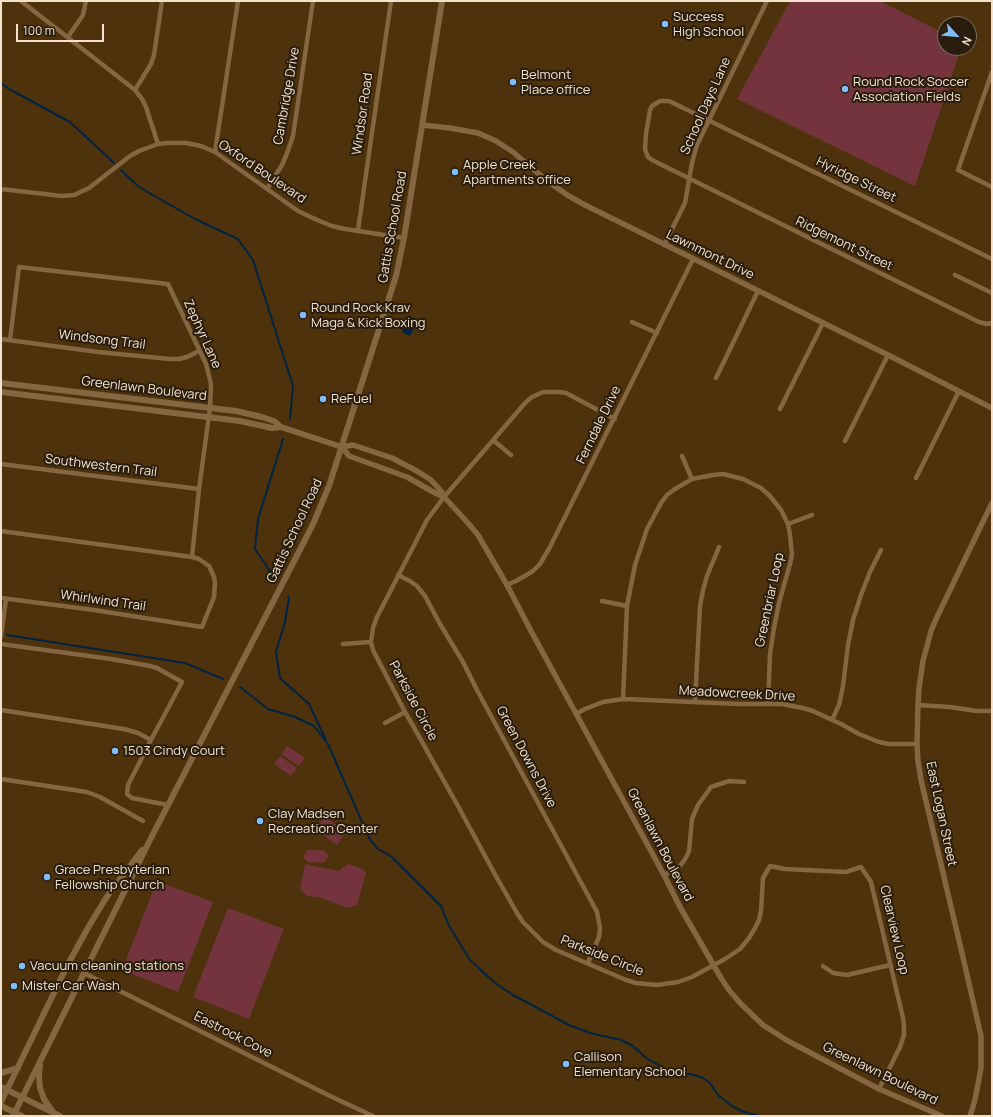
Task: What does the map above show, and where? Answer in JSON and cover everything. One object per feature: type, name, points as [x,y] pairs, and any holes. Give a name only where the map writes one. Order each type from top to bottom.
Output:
[{"type":"main road","name":"Gattis School Road","points":[[14,1114],[151,838],[311,528],[329,486],[363,378],[393,290],[399,267],[442,1]]},
{"type":"main road","name":"Greenlawn Boulevard","points":[[1,383],[236,411],[274,421],[281,427],[342,447]]},
{"type":"main road","name":"Greenlawn Boulevard","points":[[1,392],[240,421],[272,428],[281,427]]},
{"type":"main road","name":"Gattis School Road","points":[[1,1102],[4,1089],[18,1068],[68,964],[89,926],[106,898],[151,838]]},
{"type":"main road","points":[[40,1061],[40,1088],[44,1099],[57,1115]]},
{"type":"main road","points":[[1,1073],[18,1068]]},
{"type":"main road","points":[[4,1089],[57,1115]]},
{"type":"main road","points":[[1,1106],[14,1114],[22,1116]]},
{"type":"street","points":[[21,1],[135,90],[142,98],[146,107],[158,144]]},
{"type":"street","points":[[68,37],[83,14],[86,1]]},
{"type":"street","points":[[135,90],[151,64],[154,55],[162,1]]},
{"type":"street","points":[[215,152],[238,1]]},
{"type":"street","name":"Cambridge Drive","points":[[267,189],[284,160],[293,136],[313,1]]},
{"type":"street","name":"Windsor Road","points":[[358,230],[391,1]]},
{"type":"street","name":"School Days Lane","points":[[664,245],[685,203],[697,145],[767,1]]},
{"type":"street","points":[[992,72],[958,170],[992,187]]},
{"type":"street","name":"Hyridge Street","points":[[690,180],[652,160],[646,154],[646,134],[650,110],[656,103],[664,100],[669,101],[710,120],[992,260]]},
{"type":"street","name":"Lawnmont Drive","points":[[422,125],[478,133],[495,140],[513,152],[546,180],[567,195],[664,245],[992,408]]},
{"type":"street","name":"Oxford Boulevard","points":[[1,189],[62,196],[74,195],[89,188],[130,156],[144,149],[158,144],[186,143],[201,146],[215,152],[298,211],[317,220],[332,226],[404,238]]},
{"type":"street","name":"Ridgemont Street","points":[[690,180],[983,324],[991,323]]},
{"type":"street","name":"Ferndale Drive","points":[[507,585],[533,570],[546,556],[693,259]]},
{"type":"street","name":"Zephyr Lane","points":[[10,340],[19,267],[168,284],[206,364],[211,384],[210,408],[199,489],[192,557]]},
{"type":"street","points":[[955,275],[992,293]]},
{"type":"street","points":[[716,378],[758,291]]},
{"type":"street","points":[[632,322],[657,333]]},
{"type":"street","points":[[780,409],[823,323]]},
{"type":"street","name":"Windsong Trail","points":[[1,339],[98,352],[170,359],[187,357],[199,351]]},
{"type":"street","points":[[845,441],[888,355]]},
{"type":"street","points":[[343,644],[371,642],[373,628],[377,617],[427,520],[444,497],[526,402],[532,397],[543,392],[556,391],[566,394],[615,418]]},
{"type":"street","points":[[916,478],[959,391]]},
{"type":"street","points":[[493,440],[511,455]]},
{"type":"street","name":"Greenlawn Boulevard","points":[[342,447],[353,445],[400,461],[431,480],[478,535],[507,585],[680,907],[713,965],[729,990],[741,1004],[764,1025],[788,1041],[879,1089],[942,1116]]},
{"type":"street","name":"Greenlawn Boulevard","points":[[342,447],[350,456],[407,477],[435,494],[444,497]]},
{"type":"street","points":[[682,456],[692,479]]},
{"type":"street","name":"Southwestern Trail","points":[[1,464],[199,489]]},
{"type":"street","name":"Greenbriar Loop","points":[[623,699],[627,606],[638,554],[646,529],[661,503],[671,492],[692,479],[718,474],[734,476],[761,488],[770,496],[781,510],[788,524],[792,554],[774,628],[769,664],[768,704]]},
{"type":"street","name":"East Logan Street","points":[[970,1116],[981,1068],[981,1036],[921,780],[917,744],[918,705],[923,661],[931,631],[992,503]]},
{"type":"street","points":[[788,524],[812,515]]},
{"type":"street","points":[[1,531],[192,557]]},
{"type":"street","points":[[695,702],[700,606],[707,576],[719,547]]},
{"type":"street","points":[[832,720],[839,704],[853,620],[870,572],[881,550]]},
{"type":"street","name":"Whirlwind Trail","points":[[4,599],[94,610],[202,627],[214,597],[215,582],[209,566],[199,559],[192,557]]},
{"type":"street","name":"Green Downs Drive","points":[[398,575],[417,586],[425,596],[463,662],[597,912],[600,928],[599,936],[588,963]]},
{"type":"street","points":[[1,637],[4,599]]},
{"type":"street","points":[[602,601],[627,606]]},
{"type":"street","name":"Parkside Circle","points":[[371,642],[373,650],[405,712],[497,878],[523,922],[543,942],[556,950],[626,980],[641,984],[657,985],[683,981],[701,973],[713,965]]},
{"type":"street","points":[[1,644],[111,659],[150,666],[157,668],[182,682],[128,785],[127,794],[132,798],[168,805]]},
{"type":"street","name":"Meadowcreek Drive","points":[[576,714],[599,703],[623,699],[739,704],[782,704],[813,711],[859,734],[879,742],[917,744]]},
{"type":"street","points":[[918,705],[950,707],[977,711],[992,711]]},
{"type":"street","points":[[1,710],[124,729],[138,733],[151,740]]},
{"type":"street","points":[[385,723],[405,712]]},
{"type":"street","points":[[1,779],[87,792],[100,797],[142,821]]},
{"type":"street","points":[[664,875],[678,868],[684,862],[689,851],[692,820],[698,805],[711,787],[729,781],[744,782]]},
{"type":"street","name":"Clearview Loop","points":[[713,965],[740,949],[755,928],[761,911],[763,878],[770,866],[785,869],[846,872],[862,867],[871,882],[903,1018],[904,1034],[900,1047],[879,1089]]},
{"type":"street","points":[[823,966],[833,973],[847,975],[890,965]]},
{"type":"street","name":"Eastrock Cove","points":[[84,972],[323,1093],[373,1116]]},
{"type":"shaded area","name":"Round Rock Soccer Association Fields","points":[[790,1],[880,1],[937,30],[937,56],[958,56],[915,186],[737,99]]},
{"type":"shaded area","points":[[287,746],[305,758],[299,766],[281,754]]},
{"type":"shaded area","points":[[280,756],[297,768],[291,776],[274,764]]},
{"type":"shaded area","points":[[325,816],[346,832],[337,845],[315,829]]},
{"type":"shaded area","points":[[307,850],[323,850],[329,856],[323,863],[308,862],[303,858]]},
{"type":"shaded area","points":[[305,864],[339,871],[349,864],[363,869],[366,873],[357,905],[349,908],[322,898],[308,896],[300,890]]},
{"type":"shaded area","points":[[157,881],[213,902],[178,992],[122,970]]},
{"type":"shaded area","points":[[228,908],[284,929],[249,1019],[193,997]]},
{"type":"water","points":[[408,315],[426,324],[425,326],[417,323],[410,336],[402,332]]},
{"type":"waterway","points":[[1,83],[9,89],[70,122],[114,163]]},
{"type":"waterway","points":[[121,170],[139,187],[195,219],[238,239],[253,260],[293,386],[290,419]]},
{"type":"waterway","points":[[276,580],[255,549],[258,519],[283,439]]},
{"type":"waterway","points":[[288,596],[289,598],[285,622],[276,652],[280,678],[309,704],[326,740]]},
{"type":"waterway","points":[[7,635],[185,663],[223,679]]},
{"type":"waterway","points":[[240,687],[268,709],[295,717],[314,726],[328,744],[369,838],[378,849],[392,857],[441,906],[449,926],[470,960],[495,983],[513,995],[569,1025],[590,1033],[621,1040],[633,1046],[646,1058],[669,1071],[679,1074],[691,1074],[703,1078],[710,1083],[718,1095],[732,1106],[744,1112],[760,1116]]},
{"type":"place","name":"Success High School","points":[[665,24]]},
{"type":"place","name":"Belmont Place office","points":[[513,82]]},
{"type":"place","name":"Round Rock Soccer Association Fields","points":[[845,89]]},
{"type":"place","name":"Apple Creek Apartments office","points":[[455,172]]},
{"type":"place","name":"Round Rock Krav Maga & Kick Boxing","points":[[303,315]]},
{"type":"place","name":"ReFuel","points":[[323,399]]},
{"type":"place","name":"1503 Cindy Court","points":[[115,751]]},
{"type":"place","name":"Clay Madsen Recreation Center","points":[[260,821]]},
{"type":"place","name":"Grace Presbyterian Fellowship Church","points":[[47,877]]},
{"type":"place","name":"Vacuum cleaning stations","points":[[22,966]]},
{"type":"place","name":"Mister Car Wash","points":[[14,986]]},
{"type":"place","name":"Callison Elementary School","points":[[566,1064]]}]
